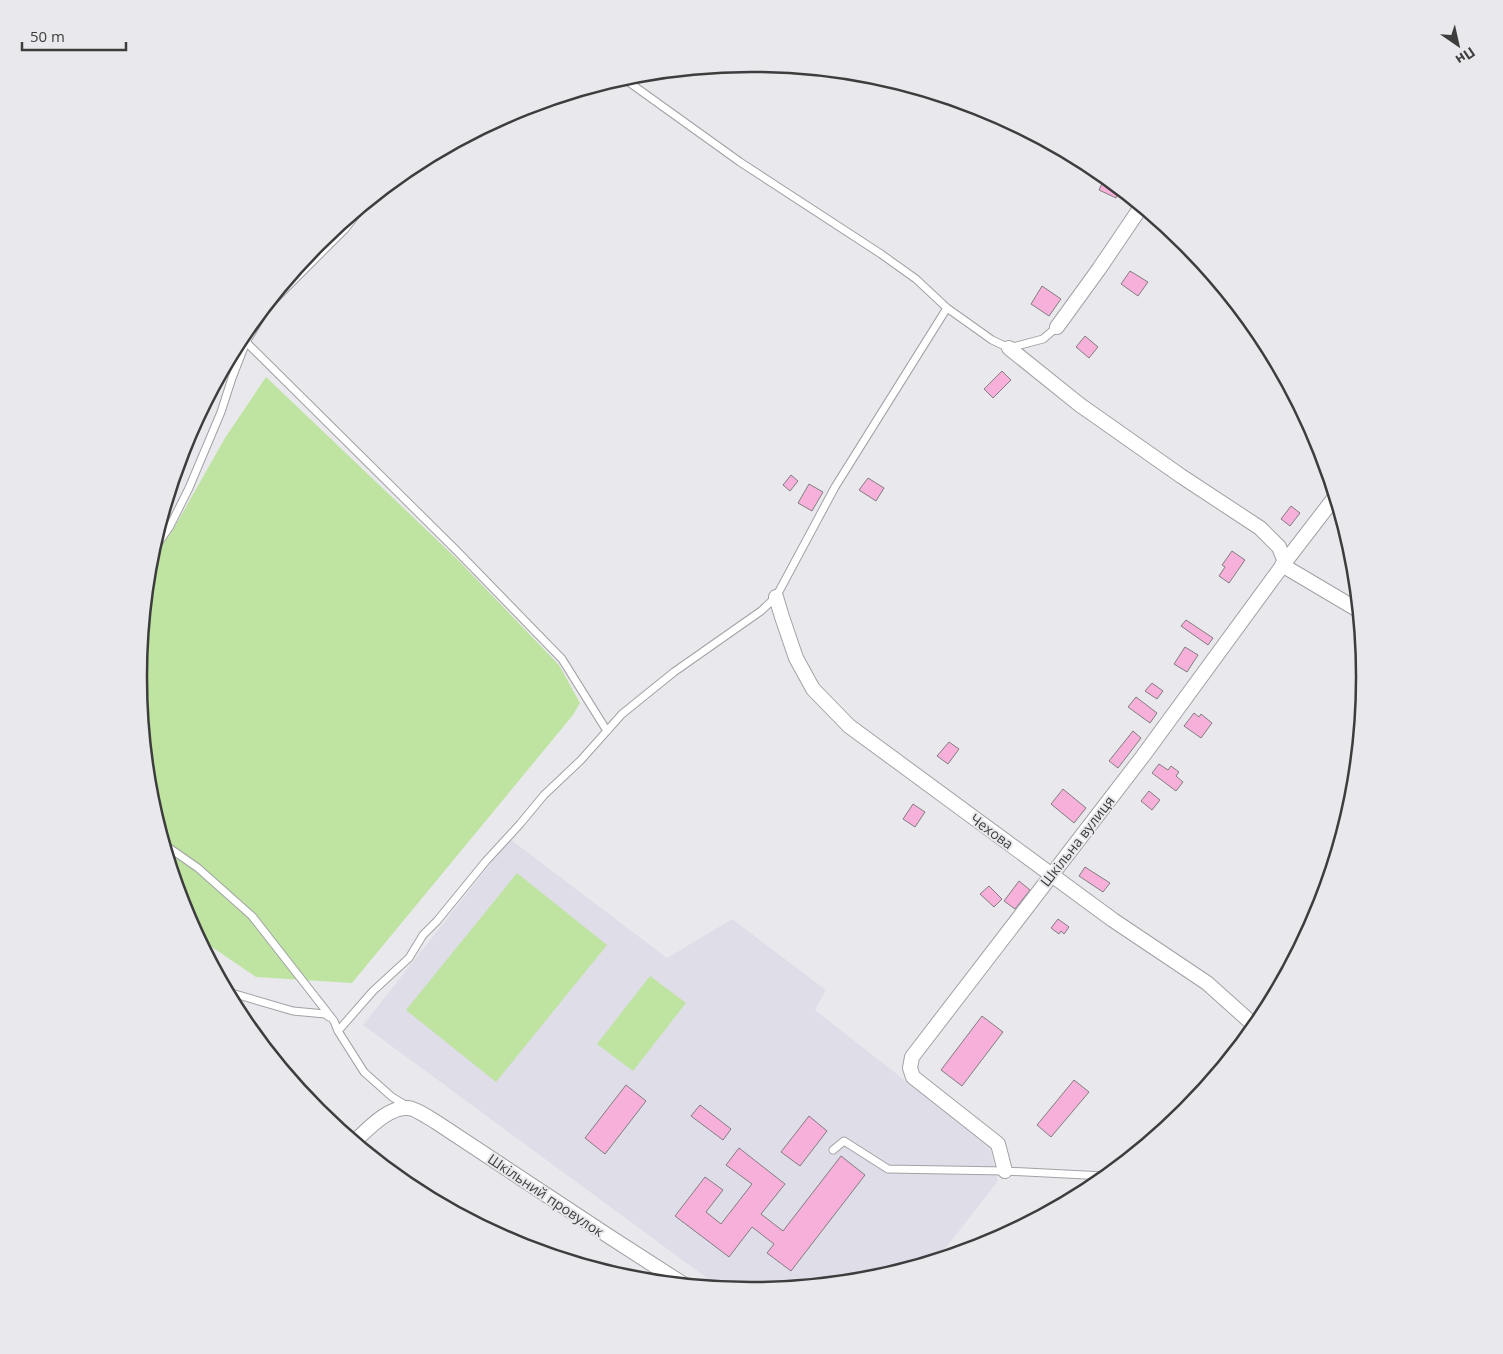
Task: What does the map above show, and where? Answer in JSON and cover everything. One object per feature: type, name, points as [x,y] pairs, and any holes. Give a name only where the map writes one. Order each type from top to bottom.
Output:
[{"type":"street","points":[[1057,327],[1099,270],[1137,212]]},
{"type":"street","points":[[1009,348],[1080,405],[1181,476],[1260,528],[1279,547],[1284,564],[1352,606]]},
{"type":"street","name":"Шкільна вулиця","points":[[1004,1171],[998,1144],[917,1081],[911,1073],[910,1062],[912,1057],[1142,756],[1330,504]]},
{"type":"street","name":"Чехова","points":[[776,597],[796,658],[813,689],[849,726],[1113,920],[1207,983],[1249,1020]]},
{"type":"street","points":[[360,1137],[382,1117],[396,1109],[409,1108]]},
{"type":"street","name":"Шкільний провулок","points":[[409,1108],[436,1122],[670,1276]]},
{"type":"lane","points":[[632,84],[740,162],[882,254],[916,279],[948,308],[992,340],[1009,348],[1043,339],[1057,327]]},
{"type":"lane","points":[[313,262],[327,247]]},
{"type":"lane","points":[[338,1030],[373,990],[409,958],[423,935],[437,921],[486,860],[544,795],[582,760],[622,714],[674,672],[761,611],[776,597],[835,487],[948,308]]},
{"type":"lane","points":[[247,343],[456,550],[562,659],[607,731]]},
{"type":"lane","points":[[165,533],[189,488],[221,412],[242,352]]},
{"type":"lane","points":[[173,851],[198,868],[252,916],[334,1021],[364,1072],[392,1097],[409,1108]]},
{"type":"lane","points":[[238,995],[293,1011],[325,1014],[334,1021]]},
{"type":"lane","points":[[833,1150],[844,1141],[888,1169],[1004,1171],[1093,1175]]},
{"type":"shaded area","points":[[510,839],[667,958],[732,919],[826,990],[815,1010],[990,1147],[998,1181],[945,1249],[908,1261],[830,1276],[752,1282],[709,1280],[363,1025]]},
{"type":"green space","points":[[266,377],[458,560],[559,665],[580,703],[573,715],[352,983],[256,977],[210,946],[179,871],[159,795],[148,717],[147,677],[148,637],[159,559],[162,545],[225,438]]},
{"type":"green space","points":[[517,873],[607,945],[496,1082],[406,1010]]},
{"type":"green space","points":[[650,976],[686,1003],[633,1071],[597,1044]]},
{"type":"building","points":[[1102,184],[1117,196],[1116,198],[1099,190]]},
{"type":"building","points":[[1130,271],[1148,282],[1138,296],[1121,284]]},
{"type":"building","points":[[1042,286],[1061,299],[1049,316],[1031,304]]},
{"type":"building","points":[[1085,336],[1098,347],[1089,358],[1076,347]]},
{"type":"building","points":[[1002,371],[1011,380],[993,398],[984,389]]},
{"type":"building","points":[[791,475],[798,481],[790,491],[783,485]]},
{"type":"building","points":[[868,478],[884,488],[876,501],[859,490]]},
{"type":"building","points":[[809,484],[823,492],[812,511],[798,503]]},
{"type":"building","points":[[1291,506],[1300,513],[1290,526],[1281,519]]},
{"type":"building","points":[[1232,551],[1245,560],[1229,583],[1219,576],[1225,567],[1222,565]]},
{"type":"building","points":[[1186,620],[1213,638],[1208,645],[1181,626]]},
{"type":"building","points":[[1185,647],[1198,655],[1187,672],[1174,664]]},
{"type":"building","points":[[1152,683],[1163,691],[1157,699],[1145,691]]},
{"type":"building","points":[[1136,697],[1157,713],[1150,723],[1128,707]]},
{"type":"building","points":[[1194,713],[1199,717],[1201,714],[1212,723],[1201,738],[1184,726]]},
{"type":"building","points":[[1133,731],[1141,738],[1118,768],[1109,761]]},
{"type":"building","points":[[949,742],[959,749],[948,764],[937,756]]},
{"type":"building","points":[[1159,764],[1168,770],[1171,766],[1179,772],[1176,776],[1183,782],[1176,791],[1152,773]]},
{"type":"building","points":[[1063,789],[1086,808],[1074,823],[1051,804]]},
{"type":"building","points":[[1149,791],[1160,800],[1152,810],[1141,801]]},
{"type":"building","points":[[913,804],[925,812],[915,827],[903,819]]},
{"type":"building","points":[[1085,867],[1110,883],[1103,892],[1079,876]]},
{"type":"building","points":[[1019,881],[1030,890],[1015,909],[1004,901]]},
{"type":"building","points":[[989,886],[1002,899],[994,907],[980,894]]},
{"type":"building","points":[[1058,919],[1069,927],[1064,934],[1061,931],[1059,934],[1051,928]]},
{"type":"building","points":[[982,1016],[1003,1032],[962,1086],[941,1070]]},
{"type":"building","points":[[1074,1080],[1089,1092],[1051,1137],[1037,1125]]},
{"type":"building","points":[[626,1085],[646,1101],[605,1154],[585,1138]]},
{"type":"building","points":[[700,1105],[731,1129],[723,1140],[691,1116]]},
{"type":"building","points":[[809,1116],[827,1131],[800,1166],[781,1152]]},
{"type":"building","points":[[739,1148],[785,1184],[761,1214],[783,1231],[841,1156],[865,1175],[791,1271],[767,1253],[774,1244],[752,1227],[729,1257],[675,1216],[705,1177],[723,1190],[706,1212],[721,1224],[752,1184],[726,1165]]}]
